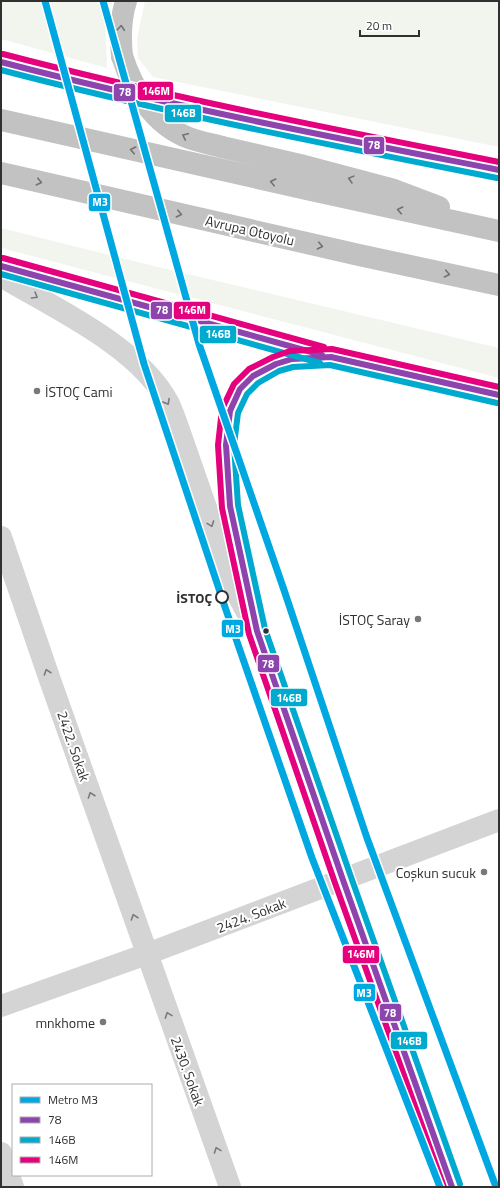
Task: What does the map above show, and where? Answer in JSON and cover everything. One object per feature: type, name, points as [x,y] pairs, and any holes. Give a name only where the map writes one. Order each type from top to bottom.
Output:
[{"type":"highway","points":[[126,1],[120,31],[122,56],[128,74],[136,90],[147,106],[162,122],[173,130],[189,138],[222,147],[300,165],[394,190],[443,208],[489,229]]},
{"type":"highway","points":[[1,62],[116,91],[232,117],[499,170]]},
{"type":"highway","points":[[1,120],[489,229]]},
{"type":"highway","name":"Avrupa Otoyolu","points":[[1,173],[360,255],[499,285]]},
{"type":"main road","points":[[1,266],[331,357],[499,395]]},
{"type":"street","points":[[1,276],[81,322],[131,357],[153,381],[168,402],[234,588],[257,631]]},
{"type":"street","points":[[331,357],[292,359],[276,364],[253,376],[240,389],[230,411],[226,444],[230,506],[257,631],[343,880],[452,1187]]},
{"type":"street","name":"2422. Sokak","points":[[1,537],[147,954]]},
{"type":"street","name":"2424. Sokak","points":[[1,1006],[147,954],[499,820]]},
{"type":"street","name":"2430. Sokak","points":[[147,954],[230,1187]]},
{"type":"street","points":[[1,1153],[13,1187]]},
{"type":"shaded area","points":[[1,1],[112,1],[105,16],[107,68],[1,39]]},
{"type":"shaded area","points":[[145,1],[499,1],[499,147],[153,77],[138,58],[137,39]]},
{"type":"shaded area","points":[[1,228],[499,348],[499,378],[1,248]]},
{"type":"metro line","name":"M3","points":[[45,1],[144,364],[226,610],[312,858],[440,1187]]},
{"type":"metro line","name":"M3","points":[[103,1],[199,344],[284,590],[367,838],[496,1187]]},
{"type":"transit line","name":"146M","points":[[3,54],[65,70],[188,98],[312,125],[499,162]]},
{"type":"transit line","name":"78","points":[[1,62],[63,78],[311,133],[499,170]]},
{"type":"transit line","name":"146B","points":[[1,70],[63,86],[186,114],[310,141],[497,178]]},
{"type":"transit line","name":"146M","points":[[3,258],[324,347]]},
{"type":"transit line","name":"78","points":[[1,266],[322,355]]},
{"type":"transit line","name":"146B","points":[[1,274],[320,363]]},
{"type":"transit line","name":"146M","points":[[444,1187],[335,883],[249,634],[222,508],[218,445],[222,409],[234,384],[249,369],[273,357],[290,351],[332,349],[499,387]]},
{"type":"transit line","name":"78","points":[[452,1187],[343,880],[257,631],[230,506],[226,445],[230,411],[240,389],[253,376],[276,364],[292,359],[331,357],[499,395]]},
{"type":"transit line","name":"146B","points":[[460,1184],[265,629],[238,505],[234,445],[238,413],[247,394],[258,383],[279,371],[293,367],[330,365],[497,403]]},
{"type":"place","name":"İSTOÇ Cami","points":[[37,391]]},
{"type":"place","name":"İSTOÇ","points":[[222,597]]},
{"type":"place","name":"İSTOÇ Saray","points":[[418,619]]},
{"type":"place","name":"Coşkun sucuk","points":[[484,872]]},
{"type":"place","name":"mnkhome","points":[[103,1022]]}]
